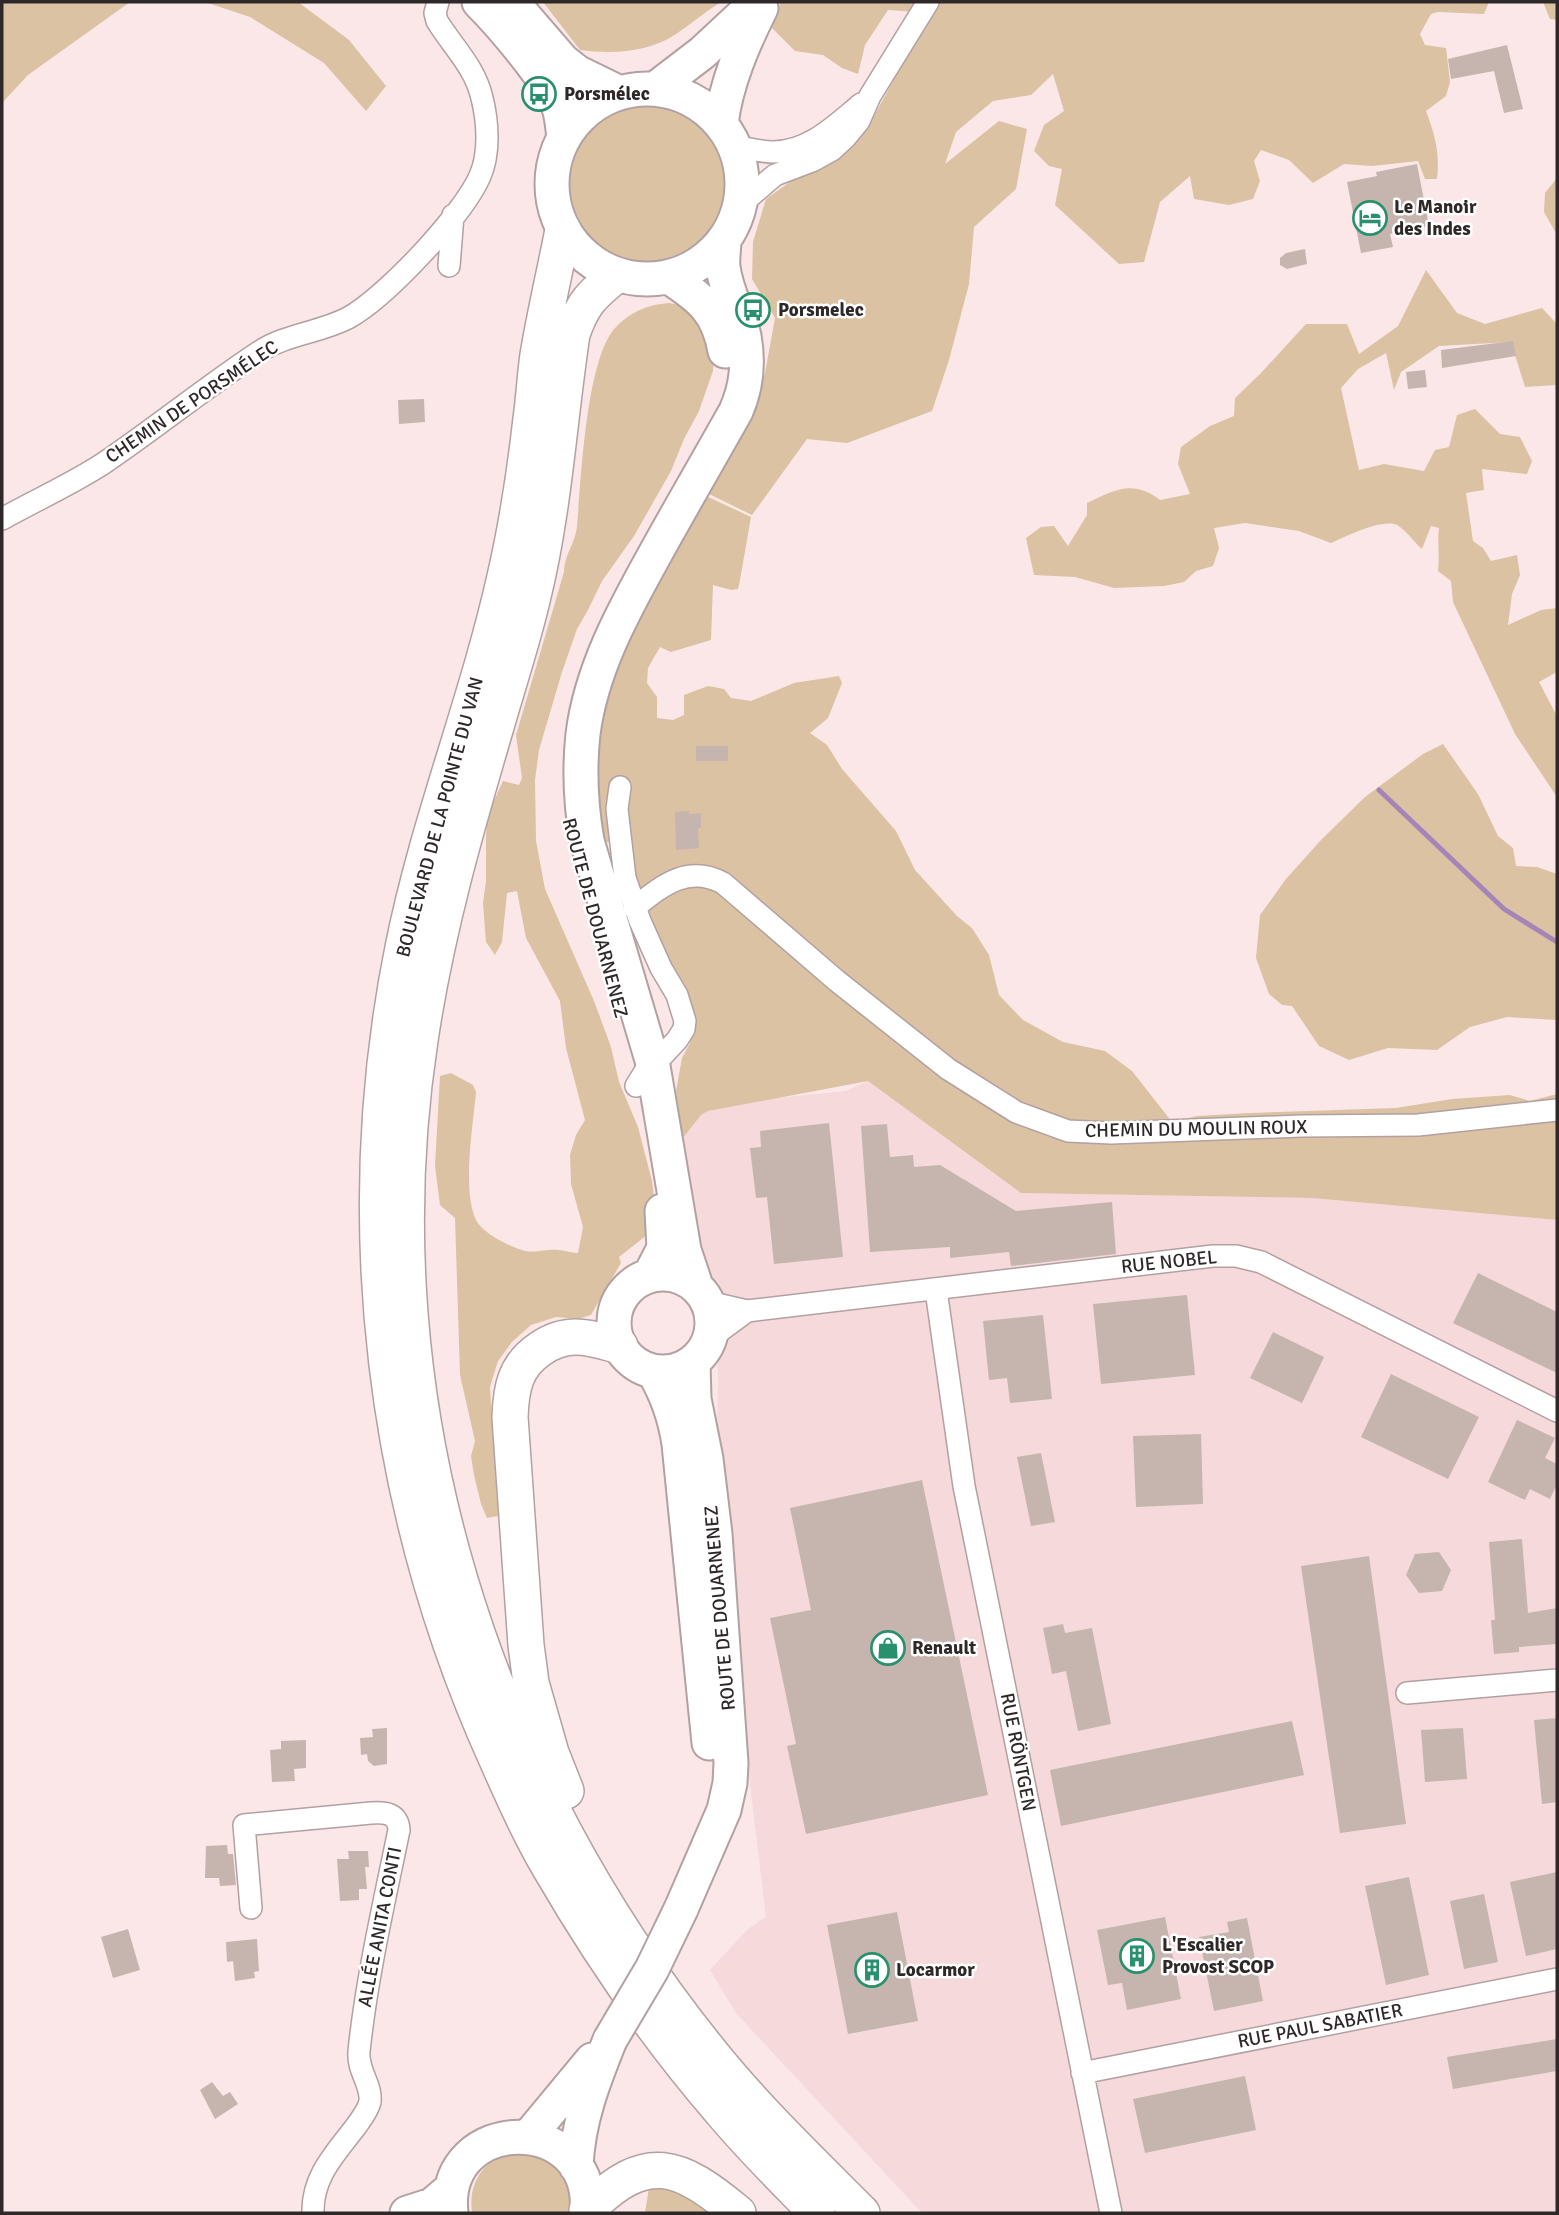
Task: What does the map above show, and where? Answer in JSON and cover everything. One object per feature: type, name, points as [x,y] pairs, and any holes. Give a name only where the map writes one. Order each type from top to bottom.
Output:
[{"type":"highway","name":"BOULEVARD DE LA POINTE DU VAN","points":[[563,230],[538,356],[518,516],[504,584],[421,873],[403,947],[394,1000],[384,1072],[378,1182],[386,1363],[405,1479],[435,1596],[459,1670],[525,1822],[549,1867],[644,2014],[722,2113],[817,2213]]},
{"type":"highway","name":"BOULEVARD DE LA POINTE DU VAN","points":[[616,275],[589,298],[578,315],[572,334],[534,594],[450,887],[420,1039],[409,1144],[407,1234],[409,1303],[425,1431],[463,1594],[500,1697],[542,1791],[587,1875],[611,1914],[714,2057],[862,2213]]},
{"type":"highway","points":[[620,1346],[588,1338],[558,1340],[527,1359],[514,1381],[510,1417],[531,1683],[551,1753],[592,1850],[714,2057]]},
{"type":"highway","points":[[587,2212],[624,2179],[638,2173],[654,2171],[691,2178],[704,2185],[738,2213]]},
{"type":"main road","points":[[479,2],[508,34],[553,95],[560,111],[564,138]]},
{"type":"main road","points":[[655,89],[702,53],[757,2]]},
{"type":"main road","points":[[728,135],[702,107],[680,95],[655,89],[620,93],[603,100],[575,122],[564,138],[552,174],[556,212],[563,230],[577,249],[595,264],[616,275],[651,279],[669,277],[690,269],[724,240],[740,205],[742,175],[728,135],[724,103],[748,34],[764,2]]},
{"type":"main road","points":[[508,3],[563,61],[577,72],[620,93]]},
{"type":"main road","name":"ROUTE DE DOUARNENEZ","points":[[702,1294],[684,1250],[587,841],[581,789],[583,732],[608,644],[744,393],[747,373],[744,335],[723,266],[724,240]]},
{"type":"main road","name":"ROUTE DE DOUARNENEZ","points":[[650,1275],[664,1248],[664,1224],[644,1073],[571,844],[565,801],[565,764],[575,694],[590,646],[619,586],[693,455],[721,394],[725,378],[725,348],[713,314],[693,293],[669,277]]},
{"type":"main road","points":[[650,1275],[674,1275],[682,1277],[702,1294],[711,1314],[701,1350],[680,1368],[653,1371],[634,1362],[620,1346],[614,1317],[618,1303],[636,1281],[650,1275]]},
{"type":"main road","name":"ROUTE DE DOUARNENEZ","points":[[576,2166],[577,2137],[588,2095],[610,2040],[652,1969],[681,1909],[724,1810],[730,1783],[731,1763],[715,1534],[706,1459],[694,1399],[701,1350]]},
{"type":"main road","name":"ROUTE DE DOUARNENEZ","points":[[653,1371],[674,1415],[680,1454],[711,1769],[704,1852]]},
{"type":"main road","name":"ROUTE DE DOUARNENEZ","points":[[529,2136],[610,2040]]},
{"type":"main road","points":[[407,2213],[451,2201],[460,2169],[472,2153],[489,2142],[509,2136],[529,2136],[564,2152],[576,2166],[586,2187],[587,2212]]},
{"type":"street","points":[[740,205],[775,175],[832,150],[845,138],[859,121],[870,96],[928,2]]},
{"type":"street","name":"CHEMIN DE PORSMÉLEC","points":[[2,519],[104,463],[202,390],[263,349],[286,338],[324,329],[349,318],[375,300],[453,215],[480,175],[487,134],[482,97],[476,79],[468,62],[437,21],[433,3]]},
{"type":"street","points":[[728,135],[773,152],[800,146],[827,132],[870,96]]},
{"type":"street","points":[[449,266],[453,215]]},
{"type":"street","points":[[620,787],[617,809],[625,878],[661,968],[677,995],[685,1021],[682,1034],[644,1073]]},
{"type":"street","name":"CHEMIN DU MOULIN ROUX","points":[[635,908],[670,882],[696,875],[711,877],[723,883],[837,981],[948,1069],[1016,1112],[1068,1131],[1111,1133],[1418,1125],[1557,1110]]},
{"type":"street","name":"RUE NOBEL","points":[[702,1294],[747,1311],[1213,1256],[1247,1257],[1557,1411]]},
{"type":"street","name":"RUE RÖNTGEN","points":[[936,1290],[964,1486],[1111,2213]]},
{"type":"street","points":[[701,1350],[747,1311]]},
{"type":"street","points":[[1407,1693],[1557,1680]]},
{"type":"street","name":"ALLÉE ANITA CONTI","points":[[251,1908],[244,1825],[385,1812],[397,1820],[399,1830],[368,1981],[359,2052],[360,2069],[368,2085],[370,2101],[363,2117],[318,2177],[314,2190],[313,2213]]},
{"type":"street","name":"RUE PAUL SABATIER","points":[[1082,2073],[1557,1979]]},
{"type":"shaded area","points":[[2,2],[130,2],[28,75],[2,103]]},
{"type":"shaded area","points":[[205,2],[298,2],[349,40],[386,86],[366,111],[324,63],[250,17]]},
{"type":"shaded area","points":[[543,2],[721,2],[676,34],[654,45],[630,51],[605,52],[580,50]]},
{"type":"shaded area","points":[[781,2],[1489,2],[1484,14],[1431,14],[1420,34],[1425,45],[1446,48],[1450,82],[1446,96],[1426,111],[1436,144],[1437,179],[1425,179],[1418,161],[1372,166],[1344,164],[1313,183],[1289,160],[1261,150],[1254,161],[1260,181],[1253,199],[1229,205],[1194,199],[1190,176],[1160,202],[1144,262],[1119,264],[1055,205],[1062,169],[1049,166],[1034,151],[1044,125],[1064,111],[1053,74],[1031,95],[993,101],[956,132],[945,164],[999,121],[1027,129],[1016,189],[974,227],[969,284],[932,411],[847,443],[807,439],[752,515],[707,493],[746,429],[765,373],[775,318],[752,279],[753,242],[766,199],[791,181],[832,161],[867,129],[930,13],[888,10],[865,45],[858,74],[842,68],[823,55],[795,51],[770,26]]},
{"type":"shaded area","points":[[1543,2],[1557,2],[1557,20],[1550,19]]},
{"type":"shaded area","points":[[647,103],[677,109],[703,126],[720,152],[726,182],[720,212],[703,238],[677,255],[647,261],[617,255],[591,238],[574,212],[568,182],[574,152],[591,126],[617,109]]},
{"type":"shaded area","points":[[1557,178],[1557,235],[1544,212],[1545,193]]},
{"type":"shaded area","points":[[1426,270],[1457,313],[1485,324],[1542,308],[1557,321],[1557,385],[1525,387],[1511,342],[1439,346],[1401,372],[1394,390],[1386,353],[1358,369],[1341,388],[1359,470],[1384,464],[1424,471],[1435,450],[1449,447],[1457,415],[1475,409],[1500,434],[1520,437],[1532,461],[1527,474],[1482,469],[1484,490],[1466,493],[1473,541],[1483,548],[1491,561],[1517,555],[1520,575],[1512,594],[1508,625],[1541,610],[1557,608],[1557,672],[1539,682],[1557,716],[1557,797],[1515,734],[1453,602],[1451,581],[1438,571],[1439,528],[1431,526],[1422,549],[1397,525],[1382,524],[1331,543],[1299,531],[1245,523],[1214,528],[1219,548],[1213,566],[1196,571],[1184,582],[1164,586],[1114,588],[1075,577],[1034,575],[1026,538],[1041,527],[1054,526],[1068,546],[1087,515],[1087,503],[1115,491],[1132,488],[1160,500],[1190,494],[1178,464],[1181,447],[1210,426],[1234,416],[1235,398],[1306,324],[1347,324],[1359,354],[1398,326]]},
{"type":"shaded area","points":[[654,305],[680,305],[700,321],[713,351],[713,371],[699,411],[671,471],[634,536],[602,581],[577,629],[539,750],[535,780],[536,841],[545,889],[611,1047],[619,1082],[638,1127],[652,1181],[656,1212],[652,1231],[619,1257],[621,1263],[591,1315],[578,1319],[556,1317],[531,1325],[512,1342],[498,1361],[490,1387],[498,1516],[487,1518],[474,1475],[471,1456],[475,1441],[460,1375],[455,1218],[440,1205],[435,1166],[440,1076],[451,1073],[473,1085],[476,1092],[469,1176],[476,1220],[498,1239],[525,1251],[561,1250],[578,1253],[583,1227],[571,1184],[570,1155],[576,1135],[585,1120],[566,1048],[560,1001],[526,938],[517,891],[507,893],[502,942],[495,955],[486,942],[483,903],[487,816],[503,781],[519,785],[522,778],[516,735],[566,559],[576,533],[587,421],[598,365],[606,342],[616,327],[628,317]]},
{"type":"shaded area","points":[[704,495],[751,517],[740,580],[738,589],[713,585],[711,640],[671,652],[660,647],[648,668],[647,683],[657,697],[657,718],[673,720],[684,715],[684,695],[708,686],[724,689],[731,698],[751,701],[794,683],[839,676],[842,683],[828,718],[810,733],[827,745],[842,769],[896,831],[915,870],[957,916],[972,928],[989,955],[999,995],[1023,1020],[1063,1042],[1105,1051],[1132,1071],[1172,1122],[1197,1116],[1396,1108],[1452,1099],[1510,1095],[1530,1101],[1557,1094],[1557,1220],[1312,1198],[1021,1193],[868,1081],[708,1111],[701,1115],[683,1138],[676,1091],[682,1058],[690,1043],[693,1027],[657,939],[648,911],[648,901],[641,894],[624,847],[604,841],[592,772],[601,710],[626,636]]},
{"type":"shaded area","points":[[1443,744],[1478,794],[1498,836],[1513,848],[1516,866],[1537,867],[1557,874],[1557,1020],[1507,1017],[1470,1027],[1437,1050],[1388,1048],[1349,1060],[1319,1046],[1292,1006],[1282,1005],[1269,994],[1256,958],[1260,915],[1286,879],[1365,797],[1423,754]]},
{"type":"shaded area","points":[[868,1081],[1021,1193],[1312,1198],[1557,1220],[1557,2213],[922,2213],[736,2013],[710,1970],[748,1929],[766,1917],[716,1502],[716,1292],[695,1254],[679,1162],[683,1138],[701,1115],[708,1111],[767,1099],[846,1091]]},
{"type":"shaded area","points":[[513,2149],[561,2162],[578,2213],[472,2213],[473,2191],[480,2174],[486,2166]]},
{"type":"shaded area","points":[[650,2181],[679,2187],[717,2213],[645,2213]]},
{"type":"building","points":[[1507,45],[1523,109],[1504,113],[1494,71],[1451,79],[1448,59]]},
{"type":"building","points":[[1417,164],[1429,226],[1390,234],[1393,247],[1361,253],[1347,182],[1377,176],[1376,172]]},
{"type":"building","points":[[1305,249],[1307,264],[1287,269],[1280,265],[1280,258],[1286,253]]},
{"type":"building","points":[[1513,341],[1516,356],[1442,368],[1441,350]]},
{"type":"building","points":[[1425,370],[1427,387],[1408,389],[1406,372]]},
{"type":"building","points":[[424,399],[425,422],[399,424],[398,400]]},
{"type":"building","points":[[696,746],[728,746],[728,761],[696,761]]},
{"type":"building","points":[[689,811],[689,814],[701,813],[701,828],[698,828],[699,848],[676,850],[675,812]]},
{"type":"building","points":[[829,1123],[843,1257],[774,1264],[767,1197],[756,1198],[750,1148],[761,1147],[760,1131]]},
{"type":"building","points":[[887,1124],[890,1157],[913,1155],[914,1167],[940,1165],[1016,1211],[1112,1202],[1116,1254],[1011,1266],[1009,1252],[950,1258],[950,1247],[870,1252],[861,1126]]},
{"type":"building","points":[[1478,1273],[1557,1312],[1557,1373],[1453,1323]]},
{"type":"building","points":[[1187,1295],[1195,1375],[1101,1384],[1093,1304]]},
{"type":"building","points":[[1043,1315],[1052,1399],[1010,1403],[1007,1378],[989,1380],[983,1321]]},
{"type":"building","points":[[1273,1332],[1324,1357],[1302,1403],[1250,1378]]},
{"type":"building","points":[[1391,1374],[1479,1417],[1448,1479],[1361,1437]]},
{"type":"building","points":[[1517,1420],[1555,1438],[1545,1458],[1557,1464],[1557,1484],[1550,1499],[1530,1489],[1525,1500],[1488,1482]]},
{"type":"building","points":[[1201,1434],[1203,1504],[1136,1507],[1133,1436]]},
{"type":"building","points":[[1041,1453],[1055,1522],[1031,1526],[1017,1457]]},
{"type":"building","name":"Renault","points":[[922,1480],[988,1795],[806,1834],[787,1746],[796,1744],[770,1618],[811,1610],[790,1508]]},
{"type":"building","points":[[1522,1539],[1528,1613],[1557,1608],[1557,1644],[1519,1647],[1519,1652],[1494,1654],[1491,1620],[1495,1620],[1489,1542]]},
{"type":"building","points":[[1439,1552],[1451,1570],[1442,1591],[1419,1593],[1406,1575],[1415,1554]]},
{"type":"building","points":[[1369,1556],[1406,1824],[1340,1833],[1301,1566]]},
{"type":"building","points":[[1063,1624],[1065,1633],[1092,1628],[1111,1724],[1078,1731],[1066,1671],[1052,1674],[1043,1628]]},
{"type":"building","points":[[1557,1718],[1557,1802],[1542,1804],[1534,1720]]},
{"type":"building","points":[[1292,1721],[1304,1775],[1061,1826],[1050,1770]]},
{"type":"building","points":[[387,1728],[387,1764],[374,1766],[368,1761],[367,1754],[361,1755],[360,1738],[373,1737],[372,1729]]},
{"type":"building","points":[[1463,1728],[1467,1779],[1425,1782],[1421,1730]]},
{"type":"building","points":[[306,1740],[306,1768],[294,1769],[295,1781],[272,1782],[270,1750],[281,1749],[281,1741]]},
{"type":"building","points":[[227,1845],[228,1854],[233,1854],[236,1885],[220,1886],[219,1878],[205,1878],[206,1846]]},
{"type":"building","points":[[348,1851],[368,1851],[369,1867],[365,1867],[367,1889],[359,1889],[359,1900],[340,1901],[337,1859],[349,1859]]},
{"type":"building","points":[[1557,1872],[1557,1949],[1526,1956],[1510,1882]]},
{"type":"building","points":[[1409,1877],[1429,1975],[1386,1985],[1365,1886]]},
{"type":"building","points":[[1484,1894],[1498,1962],[1464,1969],[1450,1901]]},
{"type":"building","name":"Locarmor","points":[[897,1912],[918,2021],[848,2034],[827,1925]]},
{"type":"building","name":"L'Escalier Provost SCOP","points":[[1165,1917],[1181,1999],[1127,2010],[1122,1983],[1108,1985],[1097,1930]]},
{"type":"building","points":[[1247,1918],[1263,2001],[1214,2011],[1199,1937],[1229,1932],[1227,1922]]},
{"type":"building","points":[[128,1929],[140,1970],[113,1978],[101,1937]]},
{"type":"building","points":[[257,1939],[259,1971],[254,1972],[255,1978],[235,1981],[233,1961],[227,1962],[226,1942]]},
{"type":"building","points":[[1557,2039],[1557,2071],[1453,2089],[1447,2057]]},
{"type":"building","points":[[1245,2076],[1256,2130],[1145,2153],[1133,2099]]},
{"type":"building","points":[[212,2082],[223,2096],[230,2092],[238,2104],[215,2119],[200,2090]]},
{"type":"waterway","points":[[1379,790],[1504,909],[1557,942]]},
{"type":"place","name":"Porsmélec","points":[[539,94]]},
{"type":"place","name":"Le Manoir des Indes","points":[[1370,218]]},
{"type":"place","name":"Porsmelec","points":[[753,310]]},
{"type":"place","name":"Renault","points":[[888,1648]]},
{"type":"place","name":"L'Escalier Provost SCOP","points":[[1137,1956]]},
{"type":"place","name":"Locarmor","points":[[872,1970]]}]
